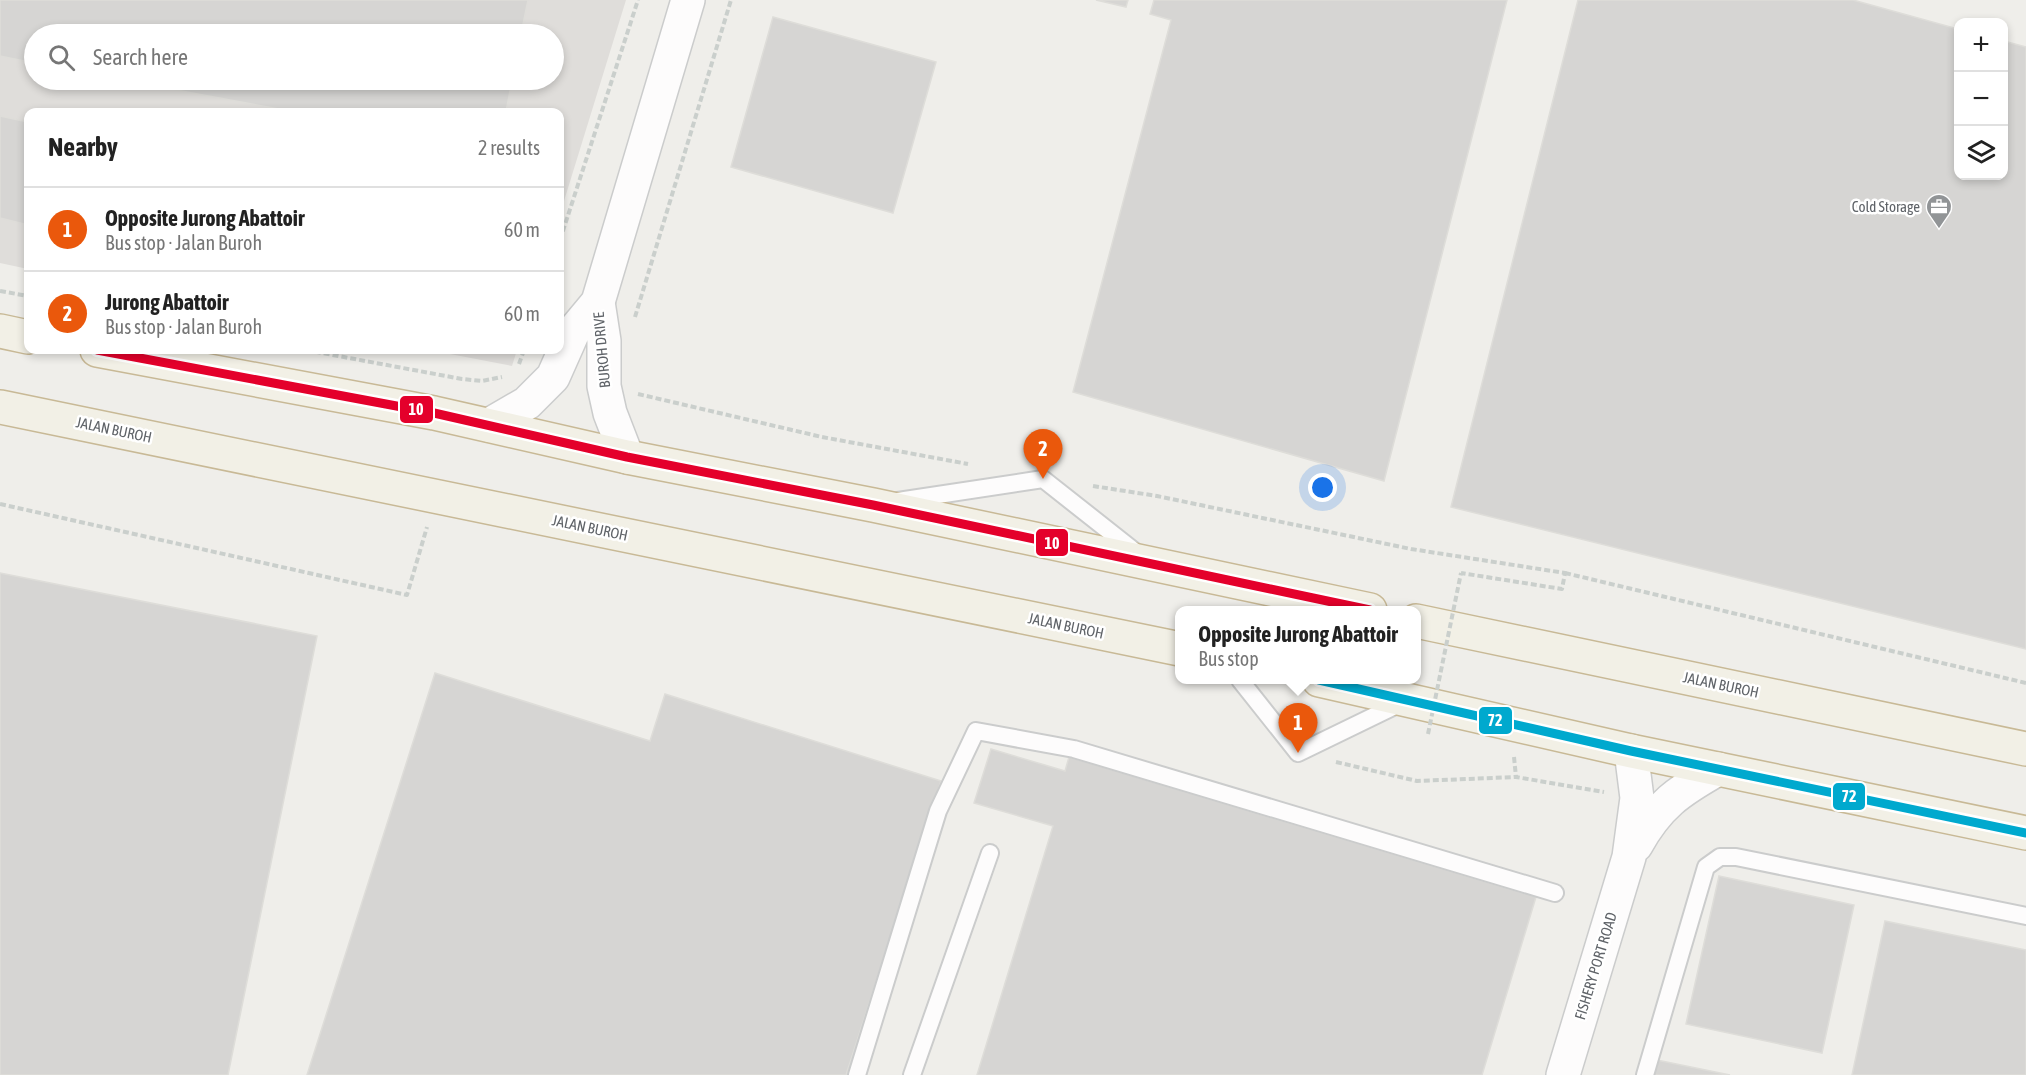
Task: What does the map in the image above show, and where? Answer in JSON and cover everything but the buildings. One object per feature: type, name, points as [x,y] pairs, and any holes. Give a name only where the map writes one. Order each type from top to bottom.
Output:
[{"type":"highway","points":[[0,331],[24,336]]},
{"type":"highway","points":[[118,354],[489,425],[627,457],[873,505],[1351,606]]},
{"type":"highway","name":"JALAN BUROH","points":[[0,406],[1175,648]]},
{"type":"highway","name":"JALAN BUROH","points":[[1421,622],[2026,749]]},
{"type":"highway","points":[[1338,684],[1630,751],[2026,833]]},
{"type":"street","points":[[598,302],[688,0]]},
{"type":"street","name":"BUROH DRIVE","points":[[564,353],[573,332],[598,302]]},
{"type":"street","name":"BUROH DRIVE","points":[[598,302],[604,341],[604,386],[610,413],[627,457]]},
{"type":"street","name":"BUROH DRIVE","points":[[489,425],[527,403],[554,377],[564,354]]},
{"type":"street","name":"FISHERY PORT ROAD","points":[[1563,1075],[1629,857],[1637,798],[1630,751]]},
{"type":"street","name":"FISHERY PORT ROAD","points":[[1629,857],[1649,821],[1667,801],[1718,769]]},
{"type":"lane","points":[[873,505],[1043,479],[1150,563]]},
{"type":"lane","points":[[1243,684],[1298,753],[1410,699]]},
{"type":"lane","points":[[857,1075],[938,811],[976,731],[1074,749],[1556,893]]},
{"type":"lane","points":[[912,1075],[990,853]]},
{"type":"lane","points":[[1645,1075],[1706,867],[1720,857],[1736,857],[2026,916]]},
{"type":"path","points":[[564,228],[638,0]]},
{"type":"path","points":[[635,318],[731,0]]},
{"type":"path","points":[[0,291],[24,295]]},
{"type":"path","points":[[327,354],[462,380],[489,380],[507,375]]},
{"type":"path","points":[[0,504],[407,595],[436,496]]},
{"type":"path","points":[[1428,734],[1461,573],[1562,589]]},
{"type":"path","points":[[1565,573],[2026,683]]},
{"type":"path","points":[[1514,751],[1516,777]]},
{"type":"path","points":[[1298,753],[1416,781],[1516,777],[1637,798]]},
{"type":"shaded area","points":[[0,0],[626,0],[564,201],[564,108],[24,108],[24,268],[0,263]]},
{"type":"shaded area","points":[[450,354],[516,354],[512,366]]},
{"type":"transit line","name":"10","points":[[118,354],[434,413],[627,457],[873,505],[1351,606]]},
{"type":"transit line","name":"72","points":[[1337,684],[1631,751],[2026,833]]},
{"type":"place","name":"Cold Storage","points":[[1939,230]]},
{"type":"place","name":"Jurong Abattoir","points":[[1043,479]]},
{"type":"place","name":"Opposite Jurong Abattoir","points":[[1298,753]]}]
